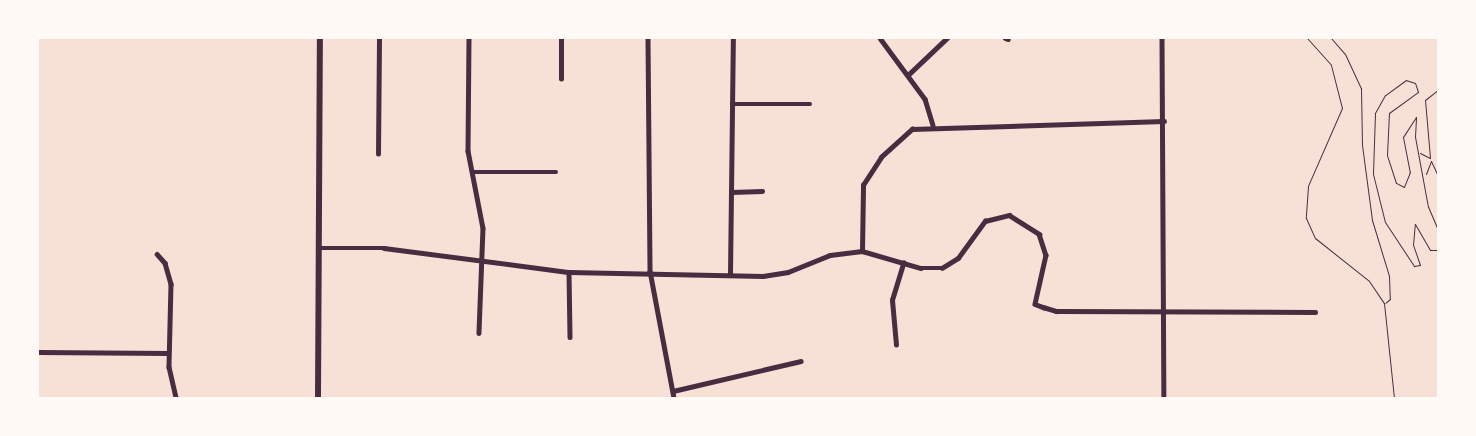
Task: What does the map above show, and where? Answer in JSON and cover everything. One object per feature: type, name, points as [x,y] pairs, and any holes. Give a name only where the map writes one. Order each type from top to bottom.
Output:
[{"type":"main road","points":[[318,398],[320,38]]},
{"type":"street","points":[[378,154],[379,38]]},
{"type":"street","points":[[469,38],[472,172],[483,228],[479,262],[479,333]]},
{"type":"street","points":[[561,38],[561,79]]},
{"type":"street","points":[[648,38],[650,271],[674,398]]},
{"type":"street","points":[[730,274],[733,38]]},
{"type":"street","points":[[880,38],[925,99],[933,125]]},
{"type":"street","points":[[908,75],[947,38]]},
{"type":"street","points":[[1162,38],[1164,121],[1164,398]]},
{"type":"street","points":[[732,104],[810,104]]},
{"type":"street","points":[[862,251],[863,186],[870,171],[895,141],[912,129],[933,125],[1164,121]]},
{"type":"street","points":[[472,172],[556,172]]},
{"type":"street","points":[[731,192],[762,191]]},
{"type":"street","points":[[320,248],[384,248],[479,262],[569,272],[650,271],[730,274],[788,272],[830,256],[862,251],[903,262],[942,268],[958,258],[985,221],[997,216],[1021,219],[1039,234],[1046,255],[1035,304],[1056,311],[1315,312]]},
{"type":"street","points":[[157,254],[165,262],[171,284],[168,353],[170,384],[176,398]]},
{"type":"street","points":[[896,345],[892,300],[903,262]]},
{"type":"street","points":[[569,272],[570,337]]},
{"type":"street","points":[[38,352],[168,353]]},
{"type":"street","points":[[673,391],[801,361]]},
{"type":"path","points":[[1307,38],[1331,66],[1342,108],[1308,186],[1306,218],[1315,238],[1369,281],[1384,303],[1394,398]]},
{"type":"path","points":[[1331,38],[1350,62],[1361,88],[1362,145],[1372,220],[1389,276],[1390,299],[1384,303]]},
{"type":"path","points":[[1438,230],[1428,206],[1415,116],[1403,137],[1410,172],[1407,184],[1400,187],[1387,155],[1388,115],[1418,92],[1415,82],[1406,80],[1385,95],[1375,113],[1373,174],[1385,222],[1414,266],[1420,265],[1413,245],[1415,224],[1430,250],[1438,250]]},
{"type":"path","points":[[1420,152],[1430,158],[1425,100],[1438,90]]},
{"type":"path","points":[[1425,177],[1431,162],[1438,176]]}]
